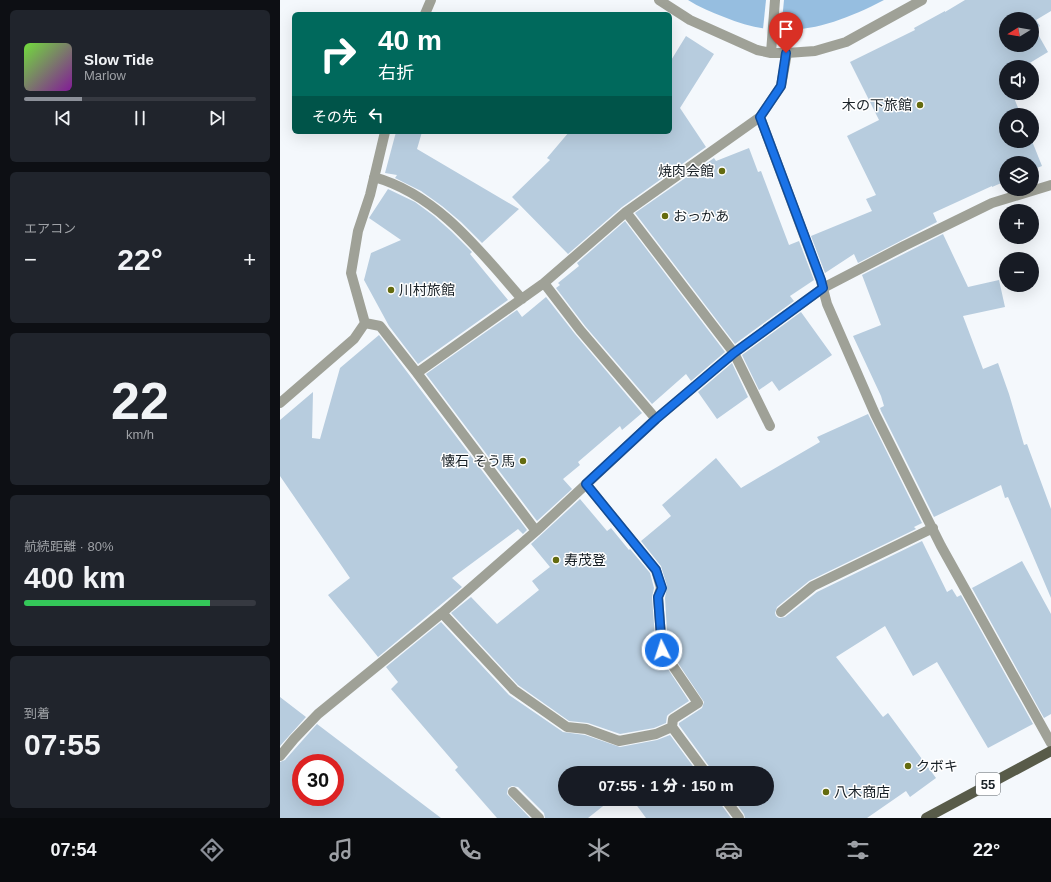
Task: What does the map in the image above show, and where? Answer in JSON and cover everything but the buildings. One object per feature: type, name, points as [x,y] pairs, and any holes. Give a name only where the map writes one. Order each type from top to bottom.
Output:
[{"type":"main road","name":"55","points":[[926,818],[1051,751]]},
{"type":"street","points":[[425,12],[431,0]]},
{"type":"street","points":[[659,0],[690,20],[757,50],[771,53],[815,51],[846,42],[922,0]]},
{"type":"street","points":[[771,53],[775,0]]},
{"type":"street","points":[[417,373],[544,284],[626,212],[760,117],[781,86],[786,53]]},
{"type":"street","points":[[760,117],[821,280],[828,304],[875,414],[941,546],[1051,743]]},
{"type":"street","points":[[365,323],[351,274],[358,231],[370,195],[385,134]]},
{"type":"street","points":[[374,177],[390,182],[419,198],[445,216],[473,243],[522,299]]},
{"type":"street","points":[[280,756],[318,714],[442,613],[536,532],[656,419],[734,353],[823,288],[992,203],[1051,185]]},
{"type":"street","points":[[626,212],[734,353],[770,426]]},
{"type":"street","points":[[544,284],[580,330],[656,419]]},
{"type":"street","points":[[365,323],[380,326],[536,532]]},
{"type":"street","points":[[280,403],[354,339],[365,323]]},
{"type":"street","points":[[586,484],[656,570],[662,588],[658,597],[662,650],[698,703],[673,719],[672,727],[701,766]]},
{"type":"street","points":[[781,612],[813,586],[932,528]]},
{"type":"street","points":[[442,613],[514,690],[567,727],[586,729],[619,741],[656,734],[672,727]]},
{"type":"street","points":[[513,792],[539,818]]},
{"type":"street","points":[[730,806],[739,818]]},
{"type":"water","points":[[688,0],[884,0],[845,18],[806,28],[786,30],[766,29],[746,25],[696,5]]},
{"type":"pier","points":[[766,0],[784,0],[781,31],[763,29]]},
{"type":"place","name":"木の下旅館","points":[[920,105]]},
{"type":"place","name":"焼肉会館","points":[[722,171]]},
{"type":"place","name":"おっかあ","points":[[665,216]]},
{"type":"place","name":"川村旅館","points":[[391,290]]},
{"type":"place","name":"懐石 そう馬","points":[[523,461]]},
{"type":"place","name":"寿茂登","points":[[556,560]]},
{"type":"place","name":"クボキ","points":[[908,766]]},
{"type":"place","name":"八木商店","points":[[826,792]]},
{"type":"route","points":[[662,650],[658,597],[662,588],[656,570],[586,484],[656,419],[734,353],[823,288],[760,117],[781,86],[786,53]]}]
